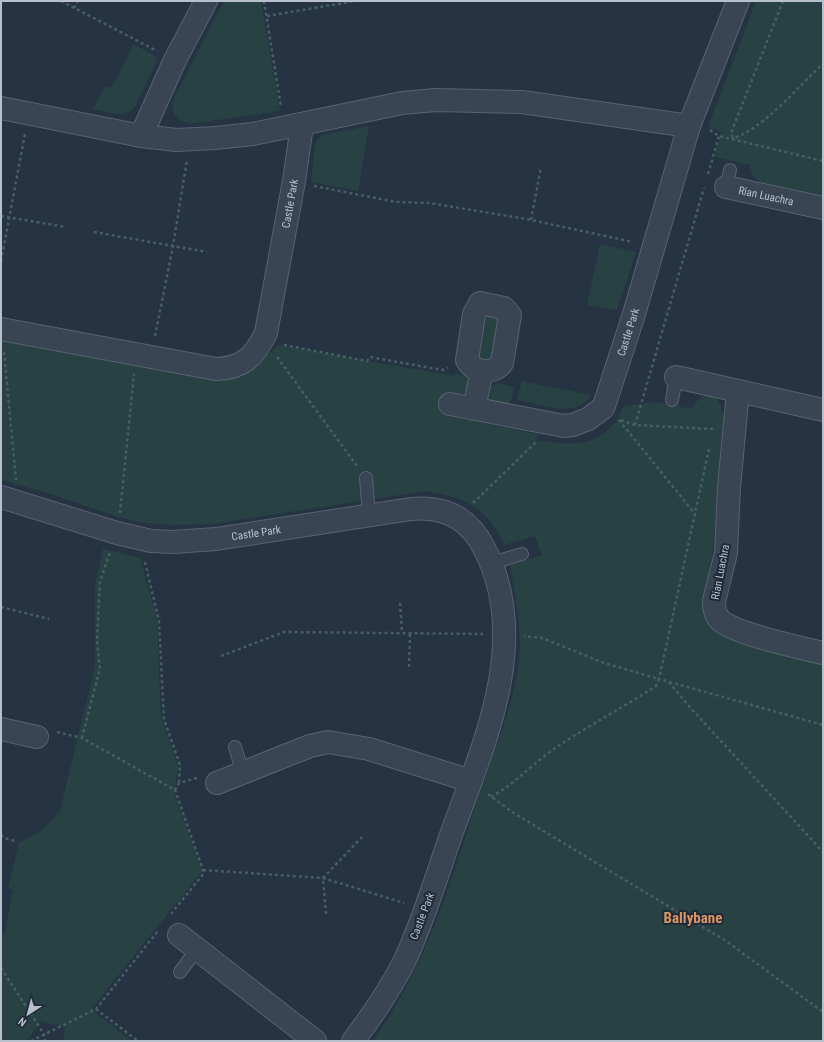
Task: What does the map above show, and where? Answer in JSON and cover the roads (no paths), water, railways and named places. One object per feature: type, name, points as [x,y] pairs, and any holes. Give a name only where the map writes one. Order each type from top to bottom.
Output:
[{"type":"street","points":[[141,136],[175,60],[206,1]]},
{"type":"street","name":"Castle Park","points":[[474,409],[553,425],[573,425],[588,419],[610,414],[634,314],[690,122],[738,1]]},
{"type":"street","points":[[1,108],[141,136],[191,140],[252,134],[406,103],[474,100],[522,102],[690,122]]},
{"type":"street","name":"Castle Park","points":[[1,329],[216,369],[230,368],[246,360],[265,341],[294,181],[293,126]]},
{"type":"street","name":"Rian Luachra","points":[[728,178],[823,208]]},
{"type":"street","points":[[450,404],[474,409],[475,367]]},
{"type":"street","points":[[676,377],[823,410]]},
{"type":"street","name":"Rian Luachra","points":[[738,391],[729,487],[726,553],[714,609],[720,620],[738,629],[823,653]]},
{"type":"street","name":"Castle Park","points":[[9,499],[98,528],[142,539],[173,542],[197,541],[411,509],[428,508],[444,511],[458,518],[471,527],[482,543],[492,563],[501,596],[503,631],[500,686],[490,728],[426,910],[404,961],[385,994],[353,1041]]},
{"type":"street","points":[[1,729],[37,737]]},
{"type":"street","points":[[217,783],[310,746],[328,742],[369,749],[471,780]]},
{"type":"street","points":[[169,927],[315,1041]]},
{"type":"lane","points":[[672,400],[676,377]]},
{"type":"lane","points":[[366,478],[369,516]]},
{"type":"lane","points":[[492,563],[522,554]]},
{"type":"lane","points":[[235,747],[243,773]]},
{"type":"lane","points":[[180,972],[197,949]]},
{"type":"district","name":"Ballybane","points":[[693,918]]}]
